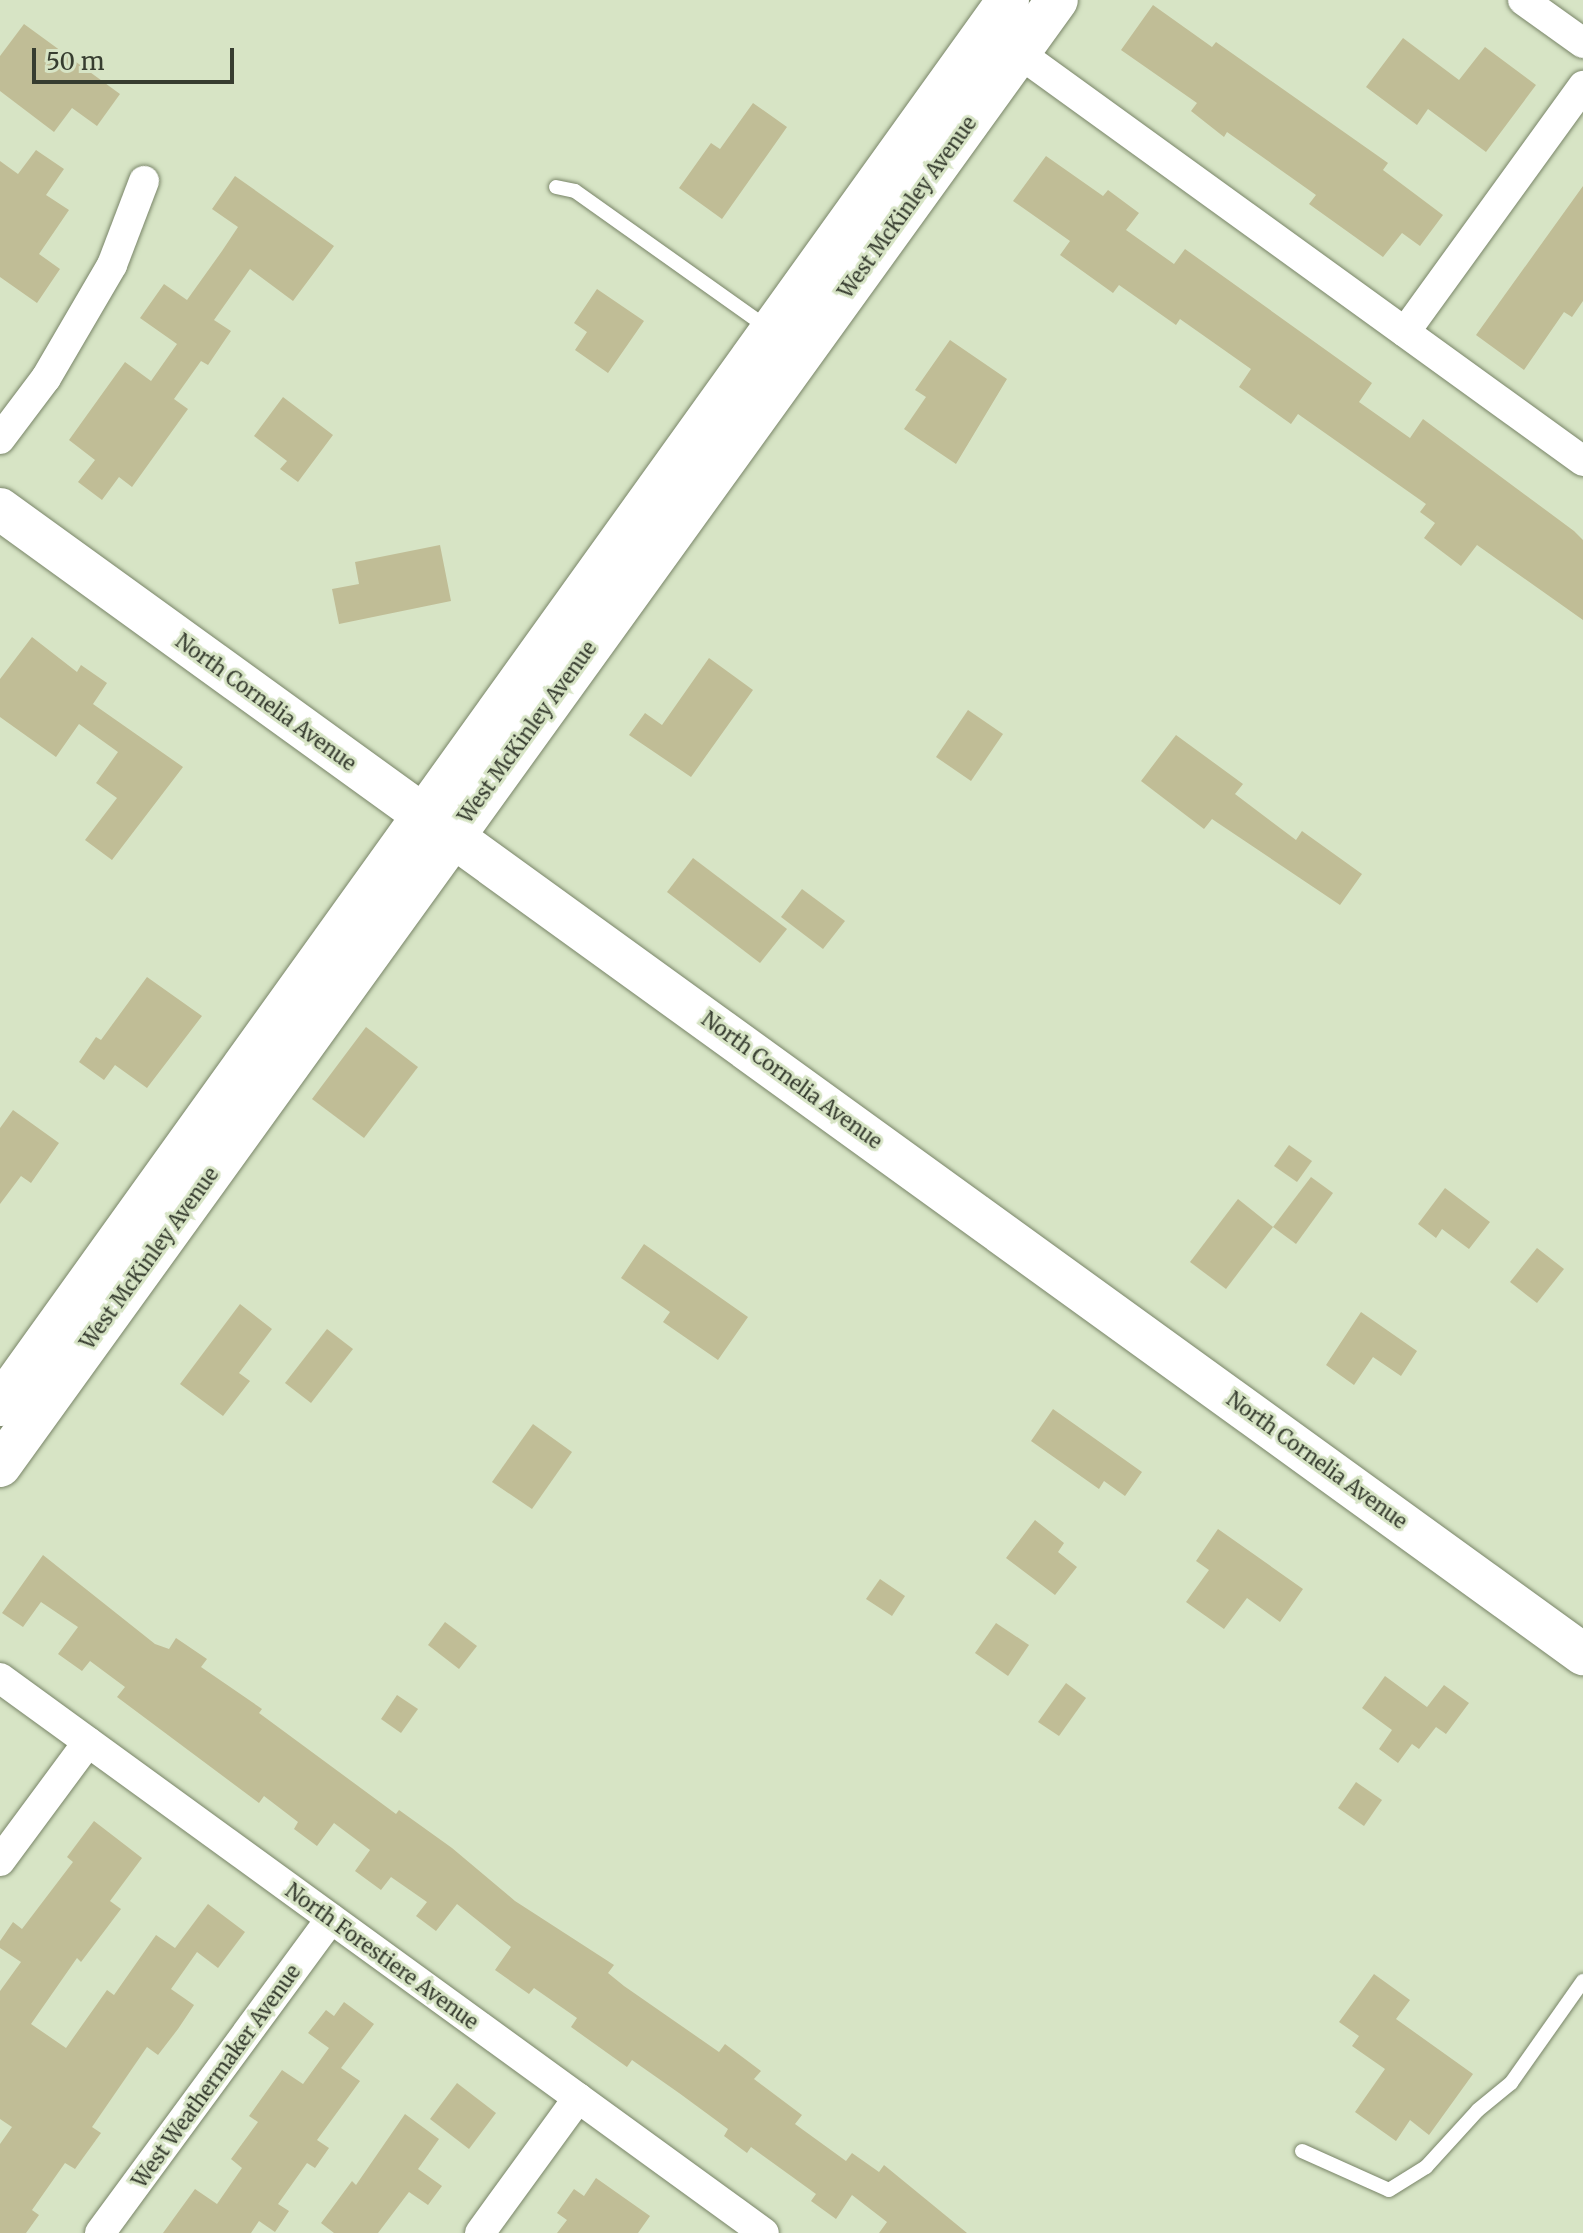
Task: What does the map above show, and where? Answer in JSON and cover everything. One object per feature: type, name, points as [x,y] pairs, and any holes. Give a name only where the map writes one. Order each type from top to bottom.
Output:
[{"type":"main road","name":"West McKinley Avenue","points":[[0,1466],[438,826],[772,330],[1008,0]]},
{"type":"main road","name":"West McKinley Avenue","points":[[0,1405],[1057,0]]},
{"type":"main road","name":"North Cornelia Avenue","points":[[0,509],[1583,1654]]},
{"type":"street","points":[[1523,0],[1583,43]]},
{"type":"street","points":[[1019,53],[1583,461]]},
{"type":"street","points":[[1405,332],[1583,86]]},
{"type":"street","points":[[0,439],[46,378],[112,265],[144,181]]},
{"type":"street","name":"North Forestiere Avenue","points":[[0,1678],[764,2233]]},
{"type":"street","points":[[0,1861],[88,1742]]},
{"type":"street","name":"West Weathermaker Avenue","points":[[100,2233],[331,1919]]},
{"type":"street","points":[[480,2233],[578,2098]]},
{"type":"lane","points":[[556,187],[575,191],[772,330]]},
{"type":"lane","points":[[1302,2151],[1389,2190],[1426,2167],[1478,2110],[1511,2083],[1583,1981]]},
{"type":"building","points":[[1153,5],[1212,47],[1216,42],[1388,163],[1383,170],[1443,215],[1420,246],[1402,233],[1383,257],[1309,204],[1316,195],[1227,132],[1224,137],[1191,111],[1197,103],[1121,50]]},
{"type":"building","points":[[24,24],[120,94],[97,126],[72,108],[54,132],[0,91],[0,56]]},
{"type":"building","points":[[1403,38],[1459,80],[1485,47],[1536,85],[1486,152],[1428,109],[1417,125],[1366,87]]},
{"type":"building","points":[[753,103],[787,127],[722,219],[679,188],[711,143],[720,149]]},
{"type":"building","points":[[36,150],[64,169],[46,195],[69,210],[39,254],[60,269],[37,303],[0,277],[0,161],[18,174]]},
{"type":"building","points":[[1046,156],[1103,196],[1108,190],[1139,213],[1126,230],[1174,264],[1185,249],[1372,383],[1359,402],[1410,438],[1423,419],[1574,531],[1583,540],[1583,620],[1477,545],[1461,566],[1424,538],[1435,523],[1420,512],[1426,504],[1298,414],[1291,424],[1239,387],[1251,369],[1180,319],[1176,325],[1119,285],[1113,293],[1060,255],[1070,241],[1013,201]]},
{"type":"building","points":[[235,176],[334,246],[293,301],[250,269],[214,320],[231,331],[208,365],[201,361],[174,399],[188,409],[132,487],[119,477],[102,500],[78,482],[95,460],[69,440],[125,362],[151,381],[177,344],[140,318],[164,284],[187,300],[222,251],[238,227],[212,209]]},
{"type":"building","points":[[1583,186],[1583,301],[1572,317],[1564,312],[1524,370],[1476,335]]},
{"type":"building","points":[[597,289],[644,321],[608,373],[575,350],[587,332],[574,323]]},
{"type":"building","points":[[950,340],[1007,379],[956,464],[904,429],[926,397],[915,390]]},
{"type":"building","points":[[283,397],[333,435],[298,482],[280,469],[287,461],[254,436]]},
{"type":"building","points":[[440,545],[451,601],[339,624],[332,589],[359,584],[355,562]]},
{"type":"building","points":[[32,637],[77,672],[81,665],[107,683],[93,704],[183,767],[112,860],[85,840],[117,798],[96,783],[118,752],[79,724],[56,757],[0,717],[0,679]]},
{"type":"building","points":[[709,658],[753,690],[691,777],[629,735],[645,713],[662,725]]},
{"type":"building","points":[[968,710],[1003,734],[971,781],[936,757]]},
{"type":"building","points":[[1176,735],[1243,784],[1235,794],[1296,840],[1302,831],[1362,874],[1340,905],[1212,819],[1204,829],[1141,781]]},
{"type":"building","points":[[693,858],[787,929],[760,963],[667,892]]},
{"type":"building","points":[[802,889],[845,921],[823,949],[781,917]]},
{"type":"building","points":[[147,977],[202,1016],[147,1088],[115,1065],[104,1080],[79,1062],[96,1037],[101,1040]]},
{"type":"building","points":[[366,1027],[418,1067],[364,1138],[312,1099]]},
{"type":"building","points":[[13,1110],[59,1143],[31,1183],[21,1176],[0,1204],[0,1128]]},
{"type":"building","points":[[1289,1145],[1312,1161],[1297,1182],[1274,1166]]},
{"type":"building","points":[[1311,1177],[1333,1193],[1296,1244],[1273,1227]]},
{"type":"building","points":[[1445,1188],[1490,1222],[1469,1249],[1442,1229],[1436,1238],[1418,1224]]},
{"type":"building","points":[[1238,1199],[1273,1227],[1226,1289],[1190,1262]]},
{"type":"building","points":[[644,1244],[748,1317],[718,1360],[663,1322],[670,1312],[621,1278]]},
{"type":"building","points":[[1537,1248],[1564,1269],[1537,1303],[1510,1282]]},
{"type":"building","points":[[240,1304],[272,1329],[239,1373],[250,1381],[223,1416],[180,1384]]},
{"type":"building","points":[[1361,1312],[1417,1351],[1401,1376],[1373,1357],[1354,1385],[1326,1365]]},
{"type":"building","points":[[327,1329],[353,1349],[311,1403],[285,1383]]},
{"type":"building","points":[[1053,1409],[1142,1472],[1125,1496],[1104,1481],[1099,1489],[1031,1441]]},
{"type":"building","points":[[533,1424],[572,1452],[532,1509],[492,1482]]},
{"type":"building","points":[[1035,1520],[1064,1543],[1058,1552],[1077,1567],[1055,1595],[1006,1558]]},
{"type":"building","points":[[1218,1529],[1303,1589],[1280,1622],[1247,1598],[1224,1629],[1186,1602],[1209,1570],[1196,1561]]},
{"type":"building","points":[[43,1555],[155,1644],[169,1649],[176,1638],[207,1659],[201,1667],[262,1709],[259,1713],[396,1814],[399,1810],[452,1848],[515,1901],[614,1965],[608,1973],[624,1986],[719,2052],[725,2044],[761,2071],[754,2079],[802,2115],[795,2124],[846,2161],[852,2153],[879,2172],[884,2165],[967,2233],[879,2233],[887,2222],[852,2195],[836,2219],[811,2201],[816,2194],[751,2147],[747,2153],[724,2136],[728,2129],[679,2093],[632,2060],[627,2067],[571,2027],[577,2018],[534,1988],[529,1994],[495,1970],[511,1947],[457,1904],[436,1931],[416,1916],[427,1902],[391,1877],[381,1890],[355,1871],[370,1850],[334,1823],[317,1846],[294,1829],[298,1822],[264,1796],[259,1803],[117,1697],[125,1687],[90,1661],[82,1671],[58,1654],[78,1627],[41,1602],[23,1627],[2,1613]]},
{"type":"building","points":[[880,1579],[905,1596],[892,1616],[866,1599]]},
{"type":"building","points":[[445,1622],[477,1646],[459,1669],[428,1645]]},
{"type":"building","points":[[996,1623],[1029,1645],[1008,1676],[975,1653]]},
{"type":"building","points":[[1385,1676],[1427,1707],[1444,1685],[1469,1703],[1446,1734],[1436,1727],[1419,1749],[1412,1744],[1398,1763],[1379,1749],[1392,1730],[1362,1708]]},
{"type":"building","points":[[1066,1683],[1086,1698],[1059,1736],[1038,1722]]},
{"type":"building","points":[[397,1695],[418,1709],[401,1733],[381,1719]]},
{"type":"building","points":[[1356,1782],[1382,1800],[1364,1826],[1338,1808]]},
{"type":"building","points":[[94,1821],[142,1858],[110,1901],[121,1909],[81,1962],[77,1958],[31,2024],[66,2048],[107,1990],[114,1995],[156,1935],[175,1948],[208,1904],[245,1932],[218,1968],[197,1952],[171,1989],[194,2005],[178,2029],[158,2055],[147,2047],[92,2127],[101,2133],[75,2169],[65,2163],[32,2210],[39,2215],[26,2233],[0,2233],[0,2144],[12,2127],[0,2119],[0,1991],[21,1962],[0,1948],[0,1941],[13,1922],[22,1929],[73,1862],[67,1857]]},
{"type":"building","points":[[1374,1974],[1410,2000],[1396,2019],[1473,2074],[1429,2135],[1410,2120],[1396,2141],[1355,2112],[1385,2069],[1352,2046],[1359,2036],[1339,2022]]},
{"type":"building","points":[[344,2002],[374,2024],[341,2068],[360,2081],[317,2140],[329,2148],[315,2168],[307,2163],[278,2204],[289,2211],[275,2232],[259,2221],[251,2233],[163,2233],[195,2189],[217,2204],[242,2168],[231,2159],[258,2122],[249,2116],[282,2070],[303,2084],[329,2048],[308,2033],[326,2010],[334,2016]]},
{"type":"building","points":[[457,2083],[496,2113],[469,2149],[430,2119]]},
{"type":"building","points":[[405,2114],[439,2139],[418,2169],[442,2186],[428,2205],[409,2192],[378,2233],[334,2233],[321,2223],[352,2181],[356,2185]]},
{"type":"building","points":[[596,2178],[650,2216],[638,2233],[557,2233],[567,2220],[557,2213],[574,2189],[584,2196]]}]
